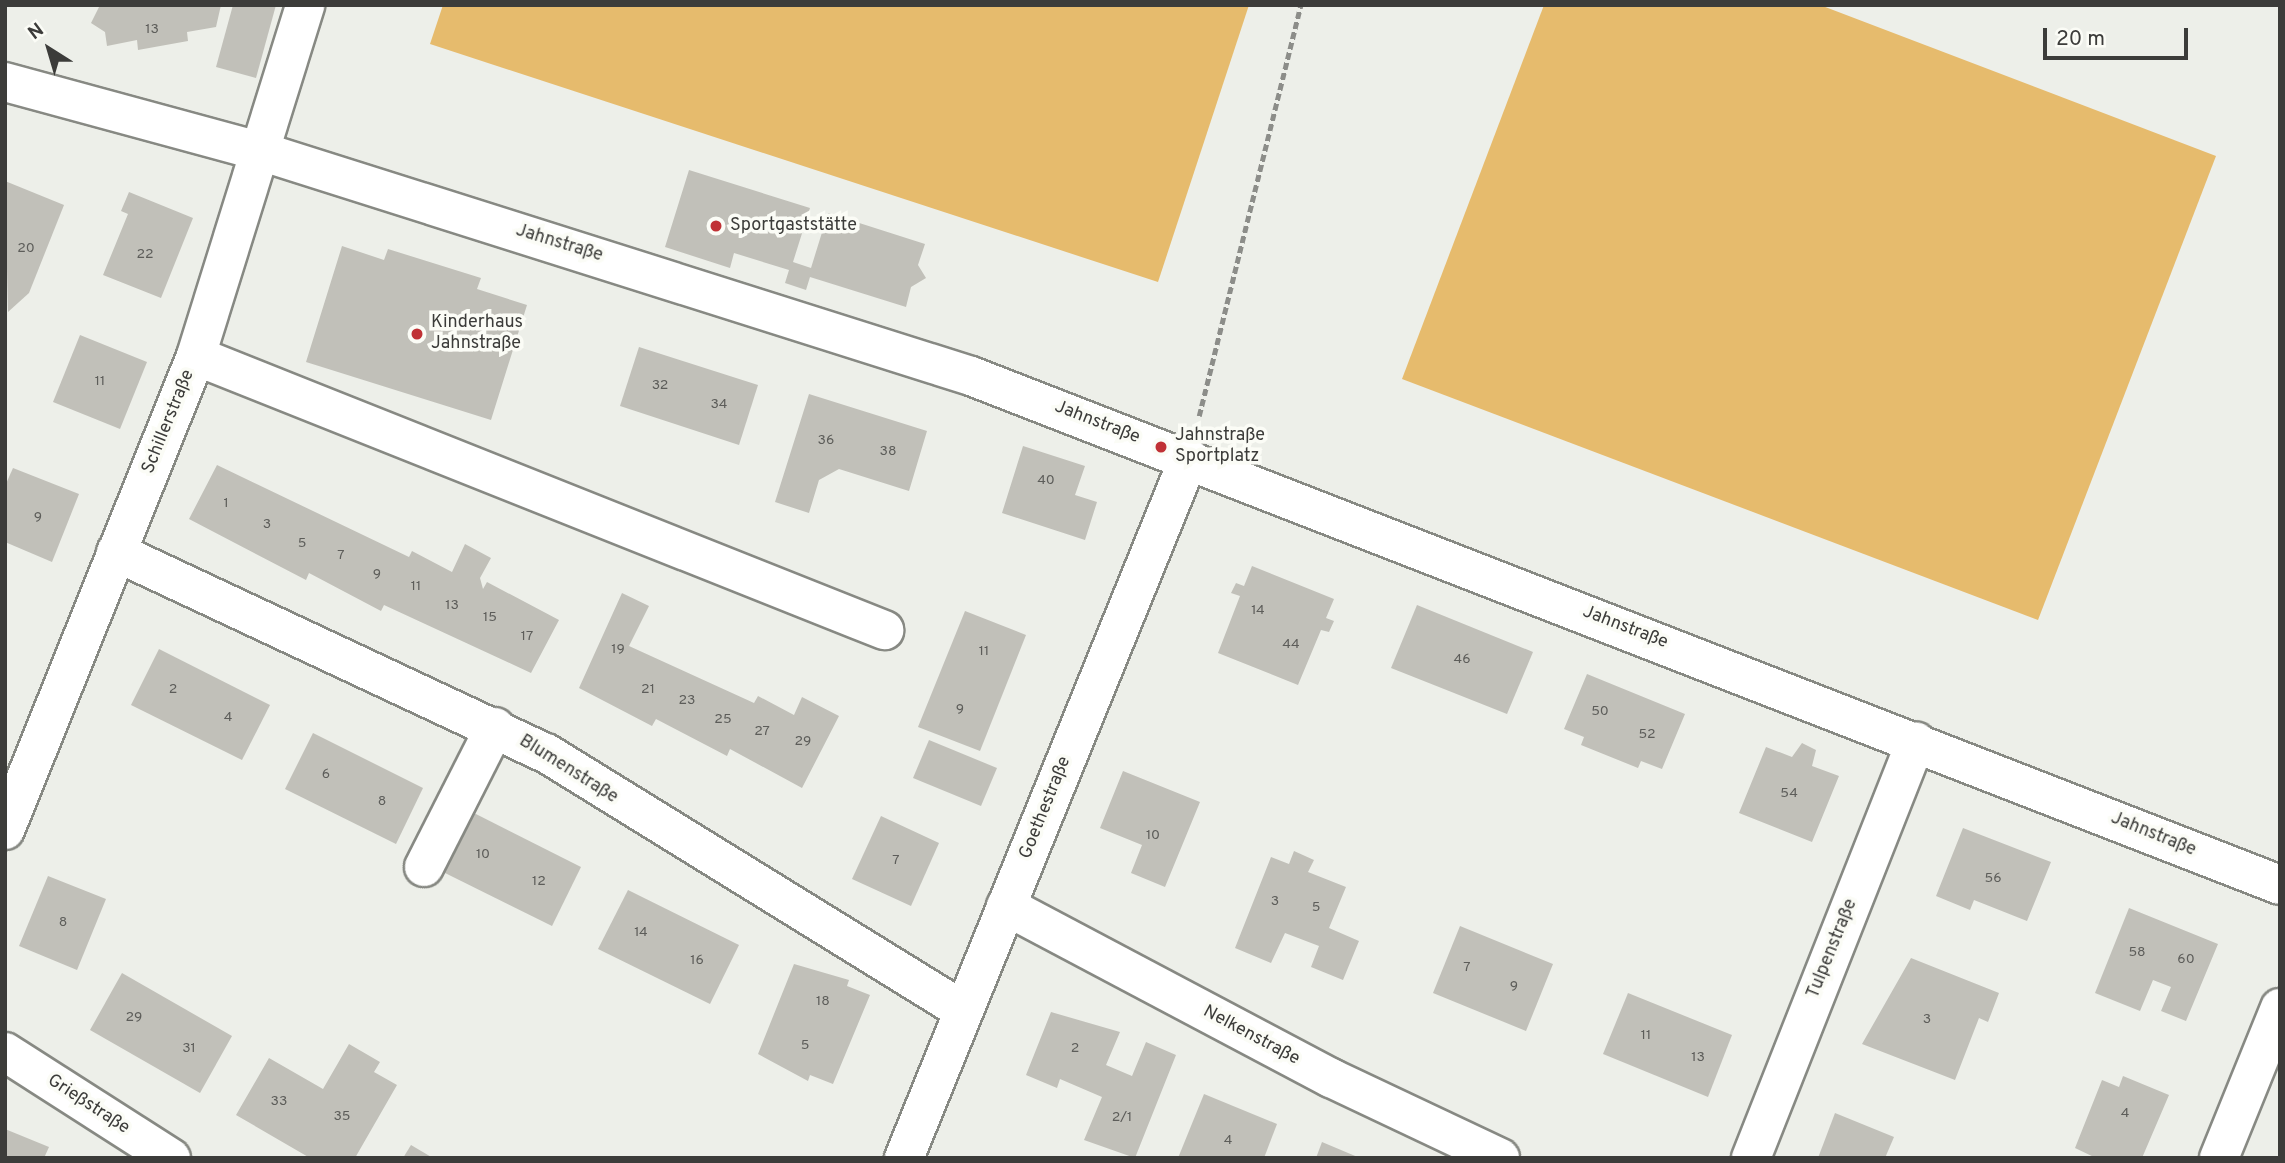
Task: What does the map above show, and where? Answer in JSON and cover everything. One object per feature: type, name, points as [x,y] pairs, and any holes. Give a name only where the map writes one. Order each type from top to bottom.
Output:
[{"type":"street","name":"Schillerstraße","points":[[5,830],[196,356],[263,152],[305,5]]},
{"type":"street","name":"Jahnstraße","points":[[5,82],[263,152],[784,314],[1189,458],[2280,885]]},
{"type":"street","points":[[196,356],[884,631]]},
{"type":"street","name":"Goethestraße","points":[[906,1157],[960,1009],[1006,906],[1189,458]]},
{"type":"street","name":"Blumenstraße","points":[[116,552],[495,727],[625,806],[676,828],[960,1009]]},
{"type":"street","points":[[424,867],[495,727]]},
{"type":"street","name":"Tulpenstraße","points":[[1751,1158],[1916,741]]},
{"type":"street","name":"Nelkenstraße","points":[[1006,906],[1331,1078],[1500,1158]]},
{"type":"street","points":[[2219,1158],[2280,1008]]},
{"type":"street","name":"Grießstraße","points":[[5,1052],[171,1158]]},
{"type":"path","points":[[1189,458],[1301,5]]},
{"type":"shaded area","points":[[443,5],[1249,5],[1158,282],[430,44]]},
{"type":"shaded area","points":[[1544,5],[1820,5],[2216,156],[2038,620],[1402,379]]},
{"type":"building","points":[[100,5],[221,5],[216,27],[187,32],[188,41],[138,50],[137,40],[107,46],[105,32],[91,23]]},
{"type":"building","points":[[233,5],[276,5],[256,78],[216,67]]},
{"type":"building","points":[[689,170],[810,208],[793,262],[811,268],[828,213],[925,244],[918,265],[926,278],[911,287],[906,307],[810,277],[806,290],[785,283],[789,270],[734,253],[730,268],[665,247]]},
{"type":"building","points":[[5,181],[64,205],[29,293],[8,312]]},
{"type":"building","points":[[129,192],[193,218],[161,298],[103,275],[128,214],[121,211]]},
{"type":"building","name":"Kinderhaus Jahnstraße","points":[[342,246],[384,260],[388,249],[481,278],[477,289],[527,305],[491,420],[306,362]]},
{"type":"building","points":[[80,335],[147,362],[120,429],[53,402]]},
{"type":"building","points":[[639,347],[758,385],[739,445],[620,406]]},
{"type":"building","points":[[809,394],[927,431],[909,491],[839,469],[819,480],[809,513],[775,502]]},
{"type":"building","points":[[1023,446],[1085,466],[1075,495],[1097,502],[1085,540],[1002,513]]},
{"type":"building","points":[[217,465],[409,557],[412,551],[452,572],[465,544],[491,558],[480,578],[483,589],[487,582],[559,620],[531,673],[384,605],[381,611],[309,573],[306,580],[189,519]]},
{"type":"building","points":[[13,468],[79,494],[52,562],[5,542],[5,486]]},
{"type":"building","points":[[1252,566],[1334,599],[1326,618],[1334,621],[1329,632],[1321,630],[1298,685],[1218,653],[1240,596],[1231,593],[1236,583],[1244,586]]},
{"type":"building","points":[[622,593],[649,606],[629,646],[754,703],[758,696],[794,715],[802,697],[839,716],[802,788],[730,749],[727,756],[656,719],[652,726],[579,688]]},
{"type":"building","points":[[1417,605],[1533,652],[1507,714],[1391,668]]},
{"type":"building","points":[[965,611],[1026,635],[980,751],[918,727]]},
{"type":"building","points":[[159,649],[270,705],[242,760],[131,705]]},
{"type":"building","points":[[1587,674],[1685,714],[1662,769],[1641,761],[1638,768],[1581,745],[1584,737],[1564,729]]},
{"type":"building","points":[[313,733],[423,788],[396,844],[285,789]]},
{"type":"building","points":[[929,740],[997,768],[981,806],[913,778]]},
{"type":"building","points":[[1802,743],[1816,750],[1812,766],[1839,776],[1812,842],[1739,813],[1766,747],[1792,757]]},
{"type":"building","points":[[1123,771],[1200,802],[1165,887],[1131,873],[1142,845],[1100,828]]},
{"type":"building","points":[[470,811],[581,867],[552,926],[441,871]]},
{"type":"building","points":[[881,816],[939,843],[911,906],[852,879]]},
{"type":"building","points":[[1963,828],[2051,862],[2027,921],[1974,900],[1970,910],[1936,896]]},
{"type":"building","points":[[1294,851],[1314,860],[1308,872],[1346,887],[1329,928],[1359,941],[1343,980],[1311,967],[1319,946],[1285,933],[1271,963],[1235,948],[1271,857],[1289,864]]},
{"type":"building","points":[[48,876],[106,899],[77,970],[19,946]]},
{"type":"building","points":[[628,890],[739,945],[710,1004],[598,949]]},
{"type":"building","points":[[2129,908],[2218,944],[2186,1021],[2161,1011],[2171,987],[2153,980],[2140,1011],[2095,993]]},
{"type":"building","points":[[1460,926],[1553,964],[1526,1031],[1433,993]]},
{"type":"building","points":[[1911,958],[1999,993],[1988,1022],[1979,1018],[1955,1080],[1862,1044]]},
{"type":"building","points":[[794,964],[849,980],[847,986],[870,995],[833,1084],[810,1075],[808,1081],[758,1054]]},
{"type":"building","points":[[122,973],[232,1036],[200,1093],[90,1030]]},
{"type":"building","points":[[1628,993],[1732,1035],[1708,1097],[1603,1054]]},
{"type":"building","points":[[1051,1012],[1120,1032],[1106,1065],[1132,1076],[1146,1042],[1176,1055],[1135,1158],[1084,1140],[1102,1097],[1060,1079],[1057,1088],[1026,1075]]},
{"type":"building","points":[[349,1044],[380,1062],[374,1072],[397,1085],[355,1158],[310,1158],[236,1115],[269,1058],[323,1089]]},
{"type":"building","points":[[2123,1076],[2169,1095],[2142,1158],[2096,1158],[2075,1148],[2102,1080],[2119,1087]]},
{"type":"building","points":[[1204,1094],[1277,1124],[1264,1158],[1178,1158]]},
{"type":"building","points":[[1835,1113],[1894,1137],[1885,1158],[1818,1158]]},
{"type":"building","points":[[5,1129],[49,1147],[44,1158],[5,1158]]},
{"type":"building","points":[[1322,1142],[1360,1158],[1316,1158]]},
{"type":"building","points":[[411,1145],[433,1158],[403,1158]]},
{"type":"place","name":"Sportgaststätte","points":[[716,226]]},
{"type":"place","name":"Kinderhaus Jahnstraße","points":[[417,334]]},
{"type":"place","name":"Jahnstraße Sportplatz","points":[[1161,447]]}]
